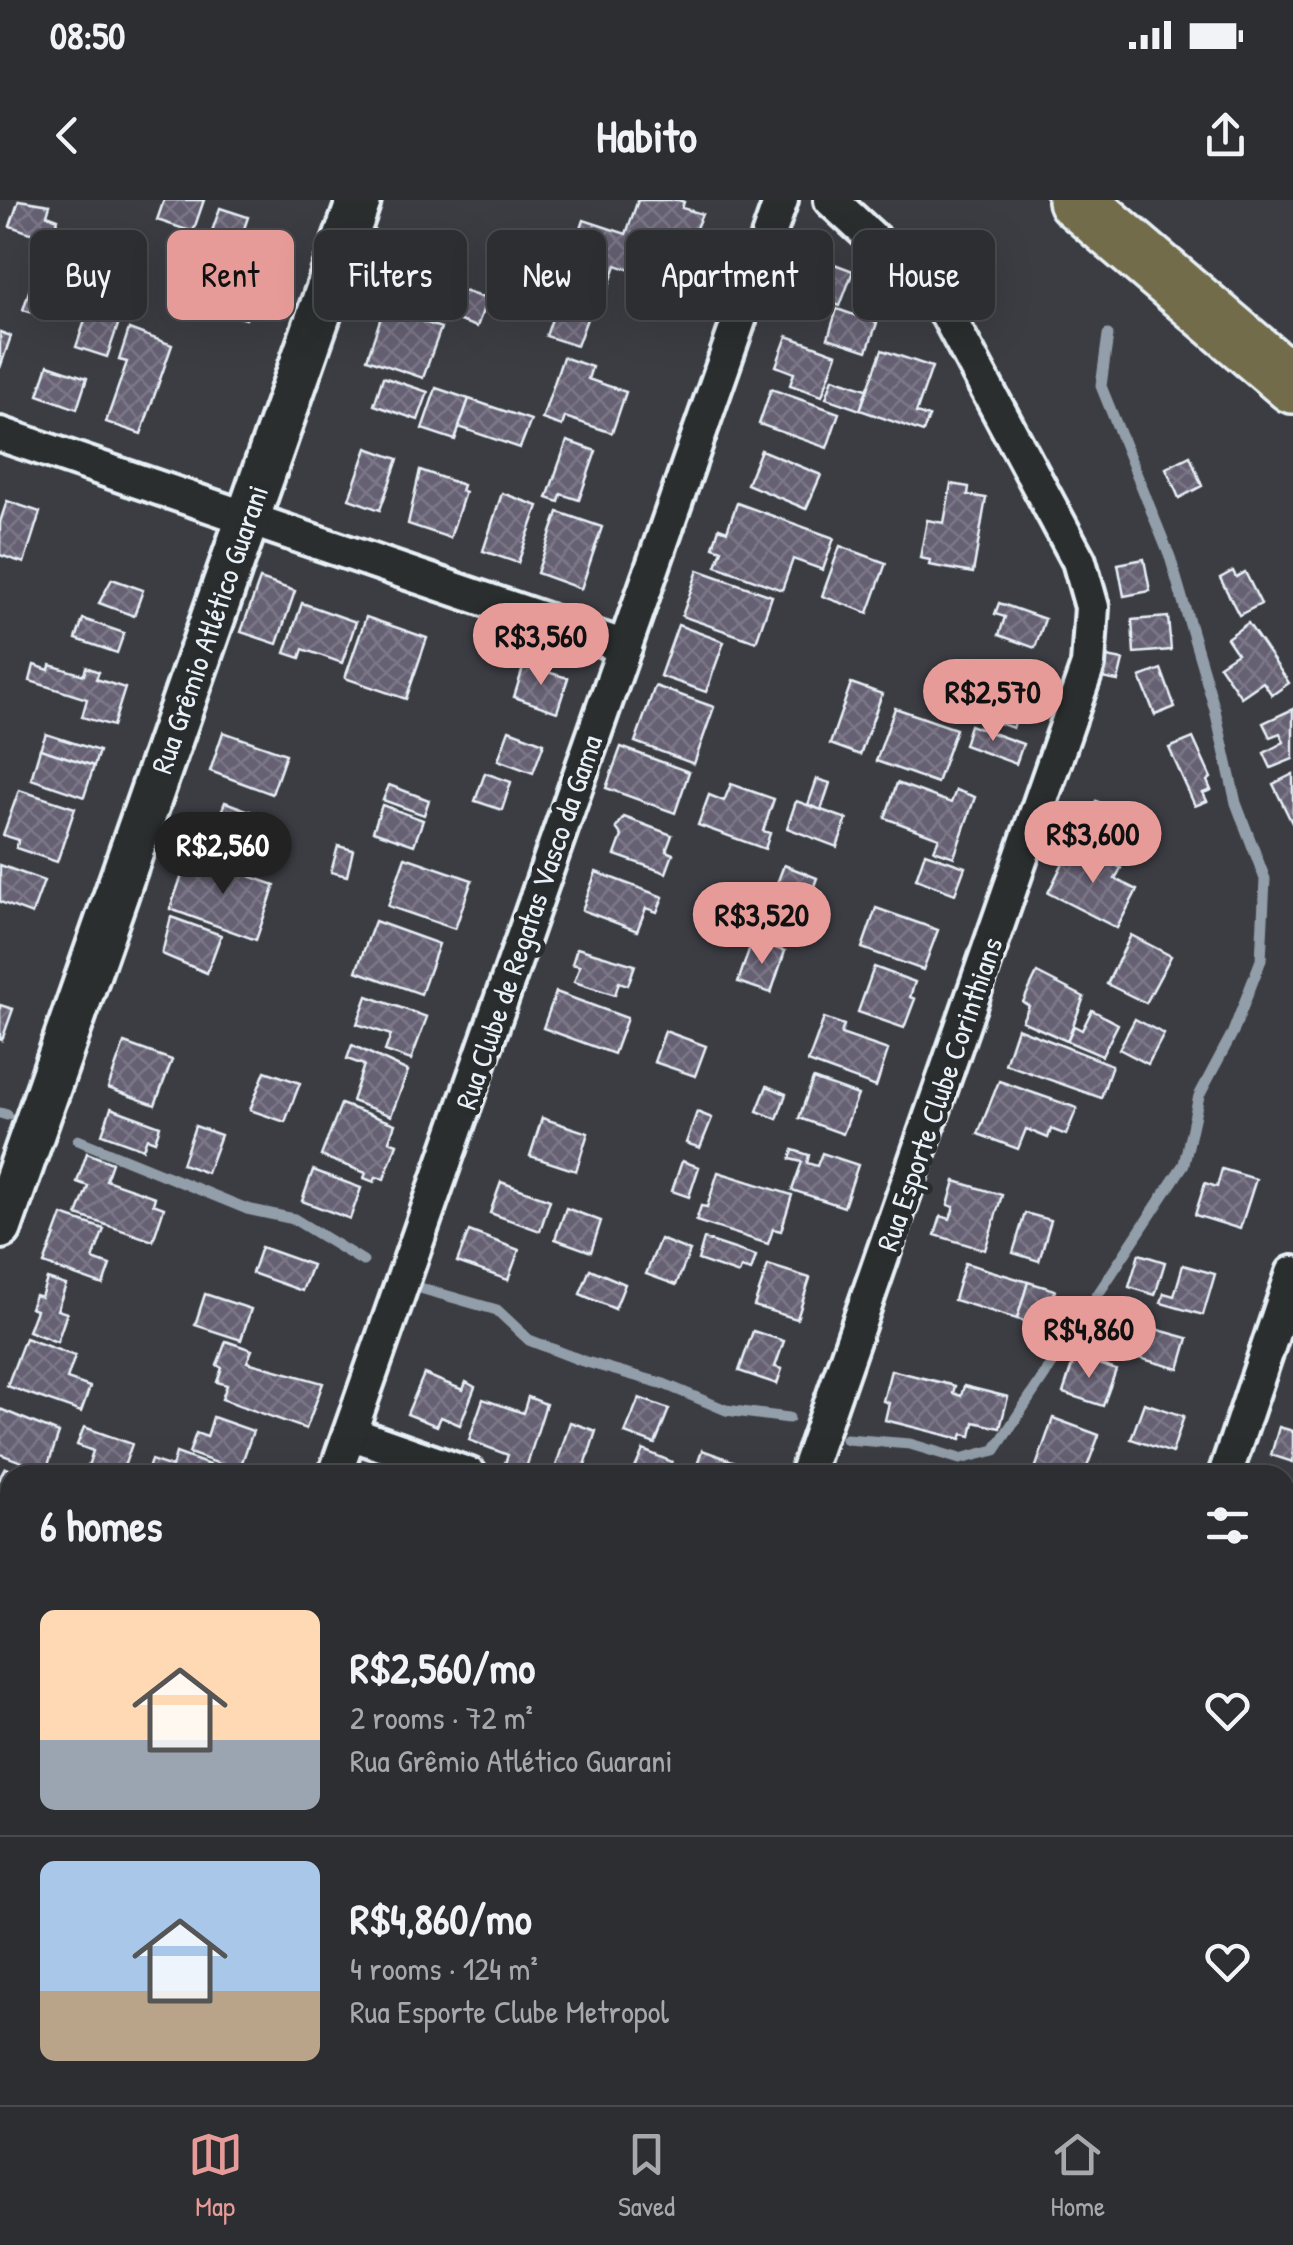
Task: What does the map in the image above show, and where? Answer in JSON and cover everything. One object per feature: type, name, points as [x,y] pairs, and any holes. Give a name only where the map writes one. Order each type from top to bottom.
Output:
[{"type":"highway","points":[[1076,200],[1293,385]]},
{"type":"street","name":"Rua Grêmio Atlético Guarani","points":[[0,1227],[359,200]]},
{"type":"street","name":"Rua Clube de Regatas Vasco da Gama","points":[[338,1465],[781,200]]},
{"type":"street","name":"Rua Esporte Clube Corinthians","points":[[809,1465],[1088,665],[1092,607],[1079,561],[947,314],[920,282],[830,200]]},
{"type":"street","points":[[0,434],[625,647]]},
{"type":"street","points":[[1228,1465],[1293,1273]]},
{"type":"street","points":[[350,1432],[442,1465]]},
{"type":"building","points":[[19,200],[50,205],[47,215],[58,219],[54,230],[30,233],[10,226]]},
{"type":"building","points":[[164,200],[204,200],[194,230],[157,220]]},
{"type":"building","points":[[638,200],[679,200],[684,202],[682,208],[702,214],[695,230],[627,230]]},
{"type":"building","points":[[220,208],[248,217],[244,230],[212,230]]},
{"type":"building","points":[[584,220],[626,234],[626,268],[616,265],[606,294],[606,230],[581,230]]},
{"type":"building","points":[[833,263],[853,271],[840,306],[833,303]]},
{"type":"building","points":[[30,288],[30,312],[23,310]]},
{"type":"building","points":[[467,292],[487,299],[477,327],[457,320],[467,320]]},
{"type":"building","points":[[837,309],[853,315],[853,320],[877,323],[867,351],[828,338]]},
{"type":"building","points":[[85,320],[120,320],[107,357],[76,347]]},
{"type":"building","points":[[380,320],[418,320],[441,328],[423,378],[367,359]]},
{"type":"building","points":[[552,320],[587,320],[577,346],[546,336]]},
{"type":"building","points":[[129,329],[172,345],[141,434],[106,422],[127,362],[119,360]]},
{"type":"building","points":[[0,332],[11,336],[0,368]]},
{"type":"building","points":[[787,336],[837,354],[822,396],[790,385],[794,373],[776,366]]},
{"type":"building","points":[[882,350],[932,367],[916,413],[929,417],[923,432],[860,410]]},
{"type":"building","points":[[563,357],[592,367],[588,379],[626,392],[612,433],[565,417],[562,426],[542,419]]},
{"type":"building","points":[[48,365],[87,378],[77,409],[38,395]]},
{"type":"building","points":[[383,377],[428,392],[418,420],[374,405]]},
{"type":"building","points":[[833,378],[867,389],[860,410],[826,398]]},
{"type":"building","points":[[436,388],[469,399],[455,440],[422,429]]},
{"type":"building","points":[[771,389],[839,413],[827,448],[759,424]]},
{"type":"building","points":[[469,399],[531,420],[520,448],[459,427]]},
{"type":"building","points":[[567,441],[596,451],[579,500],[561,494],[559,502],[547,498]]},
{"type":"building","points":[[367,448],[398,459],[380,510],[349,499]]},
{"type":"building","points":[[761,450],[821,475],[806,509],[747,484]]},
{"type":"building","points":[[1190,456],[1202,486],[1179,498],[1166,468]]},
{"type":"building","points":[[420,470],[463,485],[461,491],[465,492],[450,538],[408,524]]},
{"type":"building","points":[[951,484],[969,487],[968,495],[986,498],[973,573],[929,565],[930,560],[920,558],[927,520],[944,523]]},
{"type":"building","points":[[502,493],[538,506],[518,563],[483,551]]},
{"type":"building","points":[[7,501],[40,512],[24,563],[0,555],[0,522]]},
{"type":"building","points":[[737,503],[834,538],[823,570],[793,559],[782,590],[716,566],[722,550],[713,547],[719,528],[727,531]]},
{"type":"building","points":[[558,512],[602,527],[581,589],[537,573]]},
{"type":"building","points":[[840,546],[886,563],[868,613],[822,596]]},
{"type":"building","points":[[1144,559],[1150,591],[1124,596],[1118,564]]},
{"type":"building","points":[[698,570],[772,596],[756,642],[682,616]]},
{"type":"building","points":[[1233,571],[1236,577],[1245,572],[1261,604],[1239,615],[1220,578]]},
{"type":"building","points":[[112,579],[143,590],[134,616],[99,603]]},
{"type":"building","points":[[260,579],[295,591],[277,644],[241,632]]},
{"type":"building","points":[[302,603],[356,622],[342,663],[303,649],[300,658],[285,653]]},
{"type":"building","points":[[999,603],[1045,619],[1035,648],[999,635],[1005,617],[995,614]]},
{"type":"building","points":[[366,617],[427,638],[406,699],[345,678]]},
{"type":"building","points":[[1168,617],[1171,650],[1134,653],[1132,620]]},
{"type":"building","points":[[83,619],[124,633],[117,653],[76,639]]},
{"type":"building","points":[[1248,623],[1289,683],[1272,695],[1263,682],[1241,697],[1219,665],[1237,653],[1227,638]]},
{"type":"building","points":[[678,625],[724,642],[706,692],[660,676]]},
{"type":"building","points":[[1107,657],[1123,660],[1118,681],[1102,678]]},
{"type":"building","points":[[976,658],[1012,670],[1006,688],[1025,694],[1013,728],[938,702],[949,669],[970,676]]},
{"type":"building","points":[[34,665],[49,670],[50,665],[84,675],[86,667],[99,672],[96,679],[125,688],[113,726],[82,717],[87,699],[30,681]]},
{"type":"building","points":[[524,665],[568,678],[557,712],[514,697]]},
{"type":"building","points":[[1161,669],[1175,707],[1155,715],[1140,677]]},
{"type":"building","points":[[851,683],[882,694],[860,755],[830,744]]},
{"type":"building","points":[[655,686],[714,707],[694,764],[635,742]]},
{"type":"building","points":[[895,708],[956,729],[937,783],[876,761]]},
{"type":"building","points":[[1293,709],[1293,759],[1271,768],[1264,753],[1284,742],[1280,733],[1270,737],[1263,723]]},
{"type":"building","points":[[970,725],[1023,744],[1016,764],[964,745]]},
{"type":"building","points":[[509,730],[544,743],[533,773],[498,760]]},
{"type":"building","points":[[223,732],[286,754],[272,794],[210,771]]},
{"type":"building","points":[[46,734],[99,751],[94,766],[40,749]]},
{"type":"building","points":[[1193,738],[1211,778],[1207,781],[1211,790],[1203,793],[1207,801],[1195,806],[1169,748]]},
{"type":"building","points":[[621,747],[689,772],[675,813],[606,788]]},
{"type":"building","points":[[40,749],[94,766],[84,797],[31,779]]},
{"type":"building","points":[[485,773],[511,782],[502,810],[475,801]]},
{"type":"building","points":[[1293,774],[1293,822],[1292,823],[1273,784]]},
{"type":"building","points":[[817,779],[830,783],[821,810],[808,805]]},
{"type":"building","points":[[897,783],[951,803],[956,790],[975,797],[954,857],[934,850],[939,838],[885,818]]},
{"type":"building","points":[[731,784],[774,799],[763,831],[770,833],[765,849],[698,825],[709,795],[724,801]]},
{"type":"building","points":[[389,785],[429,800],[424,815],[383,800]]},
{"type":"building","points":[[19,790],[75,808],[57,862],[16,848],[19,840],[3,835]]},
{"type":"building","points":[[796,801],[847,819],[837,847],[787,828]]},
{"type":"building","points":[[1096,801],[1149,826],[1134,857],[1081,832]]},
{"type":"building","points":[[225,802],[255,813],[245,838],[215,827]]},
{"type":"building","points":[[382,805],[423,820],[414,845],[373,831]]},
{"type":"building","points":[[624,817],[672,835],[666,851],[673,854],[666,873],[615,855],[622,836],[616,828]]},
{"type":"building","points":[[1073,843],[1121,868],[1115,879],[1137,890],[1117,928],[1048,893]]},
{"type":"building","points":[[338,846],[353,850],[347,876],[331,872]]},
{"type":"building","points":[[925,853],[965,867],[955,894],[916,879]]},
{"type":"building","points":[[189,855],[275,885],[256,940],[170,909]]},
{"type":"building","points":[[405,857],[472,880],[455,929],[388,906]]},
{"type":"building","points":[[0,865],[44,881],[32,914],[0,902]]},
{"type":"building","points":[[784,865],[817,878],[795,938],[761,926]]},
{"type":"building","points":[[596,872],[663,897],[657,912],[646,908],[637,931],[582,910]]},
{"type":"building","points":[[876,908],[938,930],[923,970],[862,948]]},
{"type":"building","points":[[171,917],[221,935],[207,973],[162,954]]},
{"type":"building","points":[[375,921],[439,944],[421,994],[356,971]]},
{"type":"building","points":[[1131,935],[1171,956],[1146,1003],[1107,984]]},
{"type":"building","points":[[752,941],[785,951],[771,993],[738,982]]},
{"type":"building","points":[[577,948],[635,965],[628,985],[619,982],[615,995],[574,982],[580,966],[572,964]]},
{"type":"building","points":[[874,967],[915,982],[910,997],[915,999],[904,1028],[858,1012]]},
{"type":"building","points":[[1037,973],[1084,997],[1067,1041],[1022,1021],[1029,1006],[1023,1002]]},
{"type":"building","points":[[556,992],[627,1018],[614,1054],[543,1028]]},
{"type":"building","points":[[367,996],[427,1017],[411,1060],[385,1051],[391,1035],[357,1024]]},
{"type":"building","points":[[0,1005],[13,1009],[2,1040],[0,1039]]},
{"type":"building","points":[[1092,1010],[1118,1024],[1102,1056],[1067,1041],[1074,1026],[1082,1030]]},
{"type":"building","points":[[824,1018],[844,1025],[841,1034],[888,1050],[876,1087],[808,1062]]},
{"type":"building","points":[[1135,1019],[1164,1034],[1148,1064],[1119,1049]]},
{"type":"building","points":[[1017,1028],[1112,1065],[1101,1098],[1005,1064]]},
{"type":"building","points":[[665,1031],[706,1046],[695,1076],[654,1062]]},
{"type":"building","points":[[124,1043],[172,1060],[155,1105],[108,1088]]},
{"type":"building","points":[[352,1045],[408,1071],[391,1116],[352,1101],[364,1065],[347,1059]]},
{"type":"building","points":[[265,1071],[300,1083],[285,1122],[250,1110]]},
{"type":"building","points":[[813,1079],[858,1095],[843,1134],[799,1118]]},
{"type":"building","points":[[999,1081],[1077,1108],[1066,1135],[1051,1129],[1048,1138],[1026,1129],[1018,1149],[978,1134]]},
{"type":"building","points":[[767,1086],[786,1094],[777,1119],[757,1111]]},
{"type":"building","points":[[341,1104],[395,1124],[389,1141],[397,1144],[384,1179],[376,1177],[374,1182],[364,1178],[366,1173],[321,1156]]},
{"type":"building","points":[[111,1108],[160,1126],[155,1141],[147,1138],[143,1149],[102,1134]]},
{"type":"building","points":[[697,1112],[712,1118],[700,1148],[686,1143]]},
{"type":"building","points":[[542,1118],[588,1133],[576,1171],[530,1156]]},
{"type":"building","points":[[195,1126],[221,1135],[207,1173],[182,1164]]},
{"type":"building","points":[[793,1150],[809,1155],[807,1163],[817,1166],[822,1153],[858,1165],[844,1207],[792,1190],[802,1162],[790,1159]]},
{"type":"building","points":[[87,1153],[112,1163],[106,1180],[155,1197],[153,1204],[164,1208],[153,1241],[77,1215],[88,1186],[77,1182]]},
{"type":"building","points":[[682,1161],[699,1167],[689,1197],[672,1191]]},
{"type":"building","points":[[1222,1169],[1256,1179],[1240,1229],[1195,1215],[1205,1183],[1217,1187]]},
{"type":"building","points":[[313,1170],[361,1188],[350,1219],[302,1201]]},
{"type":"building","points":[[718,1172],[792,1195],[781,1231],[773,1229],[768,1244],[696,1221],[701,1206],[707,1207]]},
{"type":"building","points":[[955,1181],[1002,1195],[985,1250],[935,1235],[941,1216],[950,1219],[954,1207],[948,1205]]},
{"type":"building","points":[[501,1182],[550,1200],[540,1231],[490,1213]]},
{"type":"building","points":[[566,1208],[601,1221],[591,1252],[555,1239]]},
{"type":"building","points":[[1025,1213],[1051,1220],[1039,1261],[1013,1253]]},
{"type":"building","points":[[62,1215],[104,1229],[93,1259],[110,1265],[103,1285],[44,1264]]},
{"type":"building","points":[[469,1231],[519,1250],[508,1280],[457,1262]]},
{"type":"building","points":[[660,1239],[690,1251],[676,1285],[646,1274]]},
{"type":"building","points":[[704,1239],[756,1256],[751,1271],[741,1268],[739,1274],[698,1260]]},
{"type":"building","points":[[261,1247],[312,1265],[302,1291],[252,1273]]},
{"type":"building","points":[[1139,1254],[1165,1262],[1155,1295],[1129,1287]]},
{"type":"building","points":[[965,1263],[1028,1282],[1017,1319],[954,1300]]},
{"type":"building","points":[[768,1265],[810,1278],[797,1319],[754,1306]]},
{"type":"building","points":[[1183,1265],[1215,1274],[1203,1315],[1161,1303],[1164,1293],[1174,1296]]},
{"type":"building","points":[[590,1269],[625,1284],[615,1309],[580,1294]]},
{"type":"building","points":[[47,1279],[66,1285],[57,1310],[67,1313],[57,1342],[28,1331],[36,1310],[30,1308],[35,1295],[41,1297]]},
{"type":"building","points":[[1028,1282],[1055,1290],[1044,1327],[1017,1319]]},
{"type":"building","points":[[205,1294],[251,1309],[241,1340],[195,1325]]},
{"type":"building","points":[[1126,1321],[1188,1338],[1179,1369],[1117,1352]]},
{"type":"building","points":[[753,1331],[784,1341],[775,1367],[782,1369],[777,1384],[739,1371]]},
{"type":"building","points":[[25,1338],[75,1356],[67,1379],[90,1387],[81,1412],[7,1386]]},
{"type":"building","points":[[226,1341],[252,1350],[247,1362],[323,1383],[306,1429],[222,1399],[227,1385],[217,1382],[222,1368],[217,1365]]},
{"type":"building","points":[[1075,1356],[1116,1370],[1103,1406],[1063,1393]]},
{"type":"building","points":[[891,1370],[955,1386],[953,1393],[961,1396],[964,1386],[1008,1397],[1000,1428],[974,1422],[971,1436],[963,1434],[961,1439],[885,1420],[889,1403],[883,1401]]},
{"type":"building","points":[[424,1374],[463,1390],[466,1382],[475,1387],[460,1425],[441,1417],[437,1426],[407,1414]]},
{"type":"building","points":[[528,1397],[546,1404],[527,1465],[505,1463],[508,1455],[469,1440],[483,1399],[523,1413]]},
{"type":"building","points":[[639,1398],[669,1409],[655,1444],[625,1433]]},
{"type":"building","points":[[1144,1403],[1184,1416],[1172,1453],[1131,1439]]},
{"type":"building","points":[[0,1409],[59,1433],[48,1465],[30,1465],[0,1454]]},
{"type":"building","points":[[213,1417],[253,1431],[241,1465],[222,1465],[189,1453],[196,1433],[207,1437]]},
{"type":"building","points":[[1053,1418],[1099,1435],[1088,1465],[1037,1465]]},
{"type":"building","points":[[570,1422],[596,1431],[585,1465],[556,1465]]},
{"type":"building","points":[[84,1427],[132,1444],[125,1465],[88,1465],[93,1451],[77,1445]]},
{"type":"building","points":[[1279,1427],[1293,1431],[1293,1462],[1271,1455]]},
{"type":"building","points":[[643,1450],[672,1462],[671,1465],[636,1465]]},
{"type":"building","points":[[702,1450],[744,1465],[697,1465]]},
{"type":"building","points":[[176,1453],[210,1465],[173,1465]]},
{"type":"waterway","points":[[846,1439],[910,1444],[960,1459],[995,1450],[1184,1164],[1199,1096],[1233,1032],[1261,960],[1265,879],[1236,803],[1215,710],[1170,557],[1101,386],[1108,335]]},
{"type":"waterway","points":[[0,1113],[7,1115]]},
{"type":"waterway","points":[[78,1140],[247,1209],[294,1219],[363,1261]]},
{"type":"waterway","points":[[420,1288],[497,1310],[529,1340],[583,1361],[664,1384],[726,1410],[789,1418]]}]
